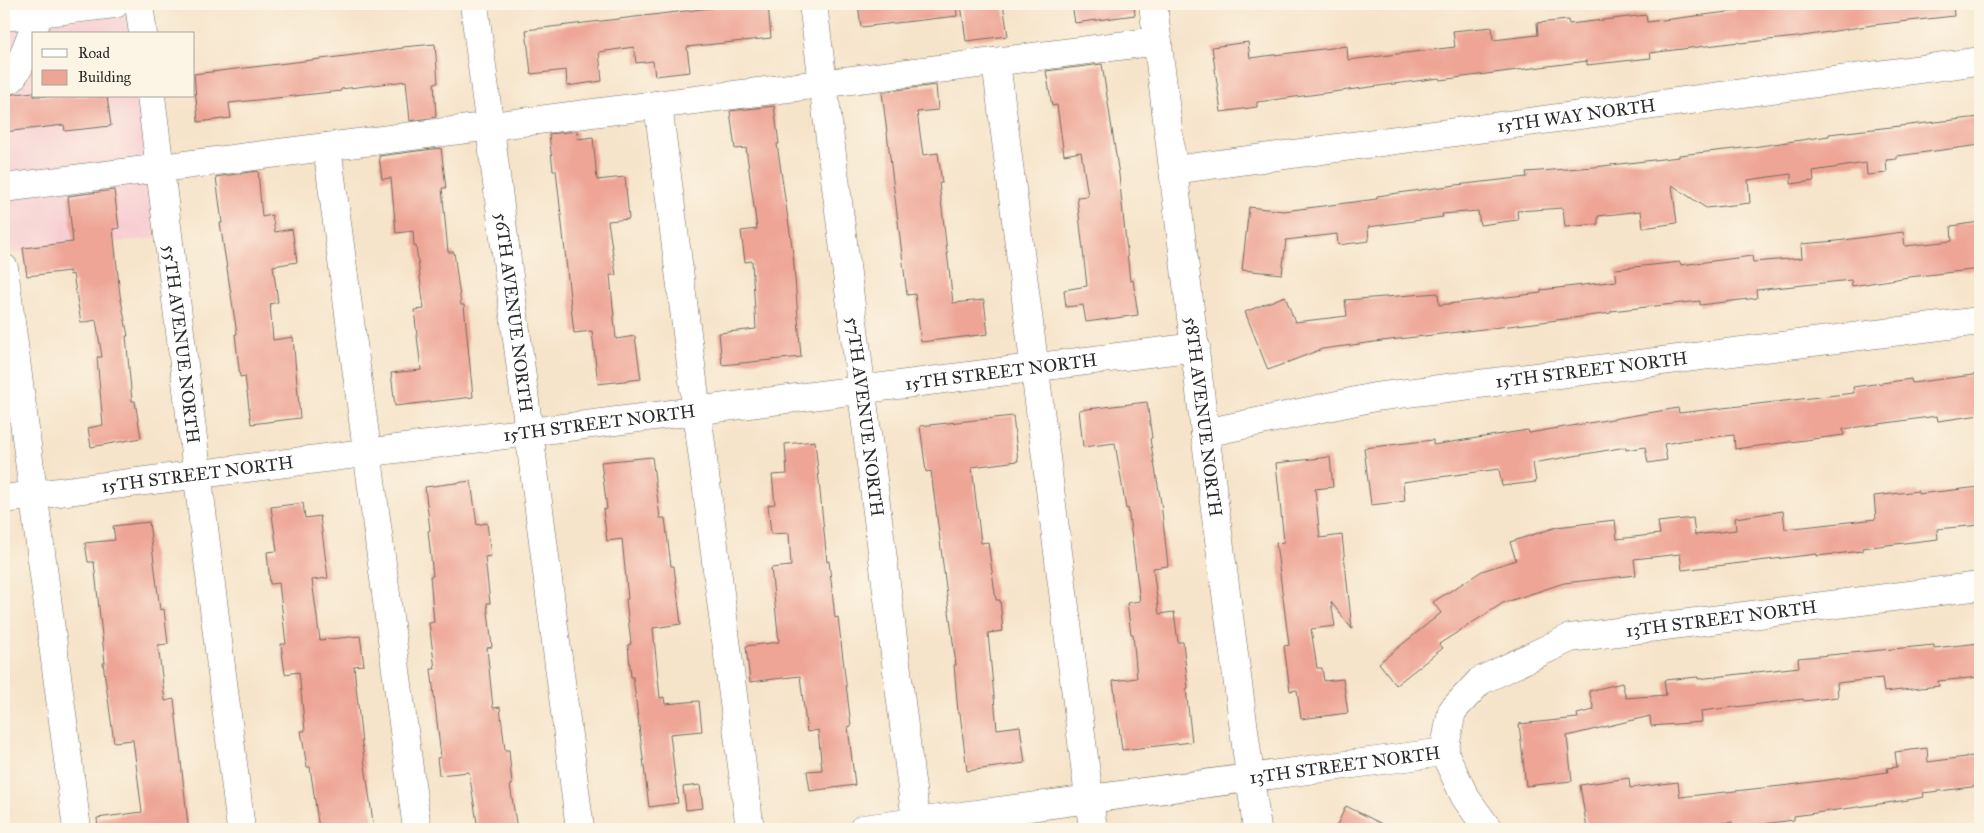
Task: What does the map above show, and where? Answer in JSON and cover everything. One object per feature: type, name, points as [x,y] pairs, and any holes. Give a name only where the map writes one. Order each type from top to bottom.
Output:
[{"type":"street","points":[[4,17],[40,8],[115,4]]},
{"type":"street","points":[[140,4],[143,32]]},
{"type":"street","name":"56TH AVENUE NORTH","points":[[474,4],[580,829]]},
{"type":"street","name":"57TH AVENUE NORTH","points":[[813,4],[917,826]]},
{"type":"street","name":"58TH AVENUE NORTH","points":[[1153,4],[1205,433],[1257,829]]},
{"type":"street","points":[[12,82],[40,8]]},
{"type":"street","points":[[4,188],[1158,41]]},
{"type":"street","name":"15TH WAY NORTH","points":[[1174,170],[1980,61]]},
{"type":"street","points":[[996,62],[1093,829]]},
{"type":"street","name":"55TH AVENUE NORTH","points":[[151,98],[199,474],[241,829]]},
{"type":"street","points":[[658,105],[750,829]]},
{"type":"street","points":[[327,147],[417,829]]},
{"type":"street","points":[[4,268],[77,829]]},
{"type":"street","name":"15TH STREET NORTH","points":[[1205,433],[1375,397],[1980,322]]},
{"type":"street","name":"15TH STREET NORTH","points":[[4,500],[1196,347]]},
{"type":"street","name":"13TH STREET NORTH","points":[[863,829],[917,826],[1089,799],[1444,752],[1452,711],[1480,681],[1570,638],[1980,586]]},
{"type":"street","points":[[1444,752],[1465,797],[1488,829]]},
{"type":"shaded area","points":[[128,14],[130,32],[32,32],[32,98],[138,98],[156,238],[4,254],[4,29]]},
{"type":"building","points":[[744,4],[768,4],[771,38],[687,47],[690,72],[655,76],[653,61],[636,63],[634,47],[599,52],[602,81],[567,86],[566,70],[531,74],[526,30]]},
{"type":"building","points":[[858,4],[956,4],[957,16],[861,27]]},
{"type":"building","points":[[961,4],[1003,4],[1008,36],[966,41]]},
{"type":"building","points":[[1072,4],[1134,4],[1135,15],[1075,23]]},
{"type":"building","points":[[1735,4],[1953,4],[1954,16],[1873,25],[1797,37],[1650,53],[1651,58],[1587,65],[1587,61],[1440,80],[1439,78],[1257,102],[1257,107],[1221,112],[1212,47],[1248,42],[1250,58],[1347,46],[1348,60],[1455,47],[1453,31],[1492,27],[1493,40],[1538,35],[1537,23],[1568,20],[1569,24],[1646,15],[1647,22],[1736,11]]},
{"type":"building","points":[[435,44],[438,83],[434,83],[436,117],[410,121],[406,81],[341,89],[341,91],[229,103],[231,118],[198,122],[195,74],[346,56]]},
{"type":"building","points":[[1102,64],[1119,175],[1130,281],[1133,280],[1138,315],[1086,322],[1083,305],[1066,307],[1064,290],[1087,286],[1077,197],[1088,196],[1081,152],[1064,155],[1057,105],[1052,106],[1046,71]]},
{"type":"building","points":[[936,85],[938,110],[917,112],[923,155],[938,153],[942,183],[939,183],[953,303],[984,300],[988,334],[921,342],[915,294],[907,295],[882,92]]},
{"type":"building","points":[[32,92],[32,98],[107,98],[111,126],[65,131],[64,125],[4,132],[4,95]]},
{"type":"building","points":[[774,106],[779,144],[777,144],[793,253],[801,357],[722,365],[719,333],[756,329],[752,261],[745,262],[741,231],[757,229],[746,148],[735,149],[730,111]]},
{"type":"building","points":[[1980,117],[1980,145],[1897,156],[1897,159],[1886,160],[1887,173],[1867,175],[1866,163],[1813,171],[1814,181],[1791,184],[1791,174],[1748,180],[1750,203],[1706,208],[1672,185],[1677,223],[1643,228],[1641,211],[1598,216],[1598,224],[1565,227],[1563,208],[1517,211],[1518,220],[1480,225],[1478,211],[1442,214],[1443,217],[1368,227],[1369,241],[1338,245],[1337,234],[1286,240],[1282,274],[1242,270],[1249,207],[1284,211],[1377,199],[1377,196],[1527,177],[1526,172],[1594,167],[1679,157],[1679,155],[1829,136],[1829,134]]},
{"type":"building","points":[[577,131],[578,139],[593,137],[597,180],[625,177],[629,219],[608,221],[616,275],[610,275],[616,339],[635,336],[641,379],[598,384],[592,331],[574,333],[556,170],[553,170],[549,134]]},
{"type":"building","points":[[441,148],[446,188],[442,188],[448,252],[454,252],[461,305],[464,305],[473,397],[395,406],[391,373],[421,370],[414,310],[424,309],[413,231],[396,233],[391,178],[382,179],[379,156]]},
{"type":"building","points":[[258,171],[262,217],[272,215],[275,232],[292,229],[297,262],[273,266],[278,302],[270,304],[273,340],[293,337],[300,418],[251,424],[245,376],[240,377],[235,334],[237,334],[220,223],[222,223],[216,177]]},
{"type":"building","points":[[114,190],[119,228],[113,229],[120,295],[128,336],[126,336],[132,401],[135,401],[141,438],[91,447],[88,428],[103,425],[97,357],[102,357],[96,320],[81,323],[73,274],[70,275],[69,271],[27,276],[23,248],[73,242],[68,196]]},
{"type":"building","points":[[1980,222],[1980,269],[1852,286],[1851,280],[1756,290],[1757,298],[1700,305],[1700,301],[1611,311],[1611,313],[1322,349],[1268,370],[1245,312],[1285,296],[1295,322],[1347,316],[1345,300],[1438,293],[1439,305],[1541,293],[1541,290],[1617,281],[1615,269],[1680,262],[1681,265],[1752,256],[1753,262],[1802,258],[1801,244],[1903,232],[1905,246],[1952,241],[1951,226]]},
{"type":"building","points":[[1980,374],[1980,415],[1938,421],[1937,416],[1843,429],[1844,435],[1735,449],[1734,435],[1687,440],[1664,444],[1667,460],[1648,463],[1645,447],[1626,450],[1626,447],[1533,463],[1536,482],[1502,486],[1499,469],[1403,482],[1405,501],[1371,505],[1364,448],[1433,440],[1433,445],[1528,430],[1529,433],[1678,408],[1679,413],[1854,393],[1853,387],[1911,379],[1912,383]]},
{"type":"building","points":[[1147,402],[1152,438],[1150,439],[1161,503],[1168,566],[1153,568],[1159,614],[1174,612],[1178,642],[1183,642],[1192,742],[1122,750],[1113,681],[1137,678],[1133,634],[1131,634],[1127,603],[1140,601],[1128,508],[1126,509],[1115,443],[1083,447],[1079,410]]},
{"type":"building","points":[[1013,416],[1018,461],[972,467],[981,543],[988,542],[996,600],[1000,600],[1003,631],[988,633],[997,729],[1020,726],[1025,763],[967,771],[960,713],[958,713],[954,665],[956,665],[931,471],[926,472],[920,426]]},
{"type":"building","points":[[815,441],[827,562],[829,561],[835,618],[838,617],[851,726],[848,727],[855,785],[810,791],[807,771],[822,770],[818,730],[807,732],[800,676],[750,682],[746,646],[779,642],[771,568],[791,566],[789,533],[771,534],[768,505],[775,504],[772,475],[787,474],[785,444]]},
{"type":"building","points":[[652,457],[660,518],[665,518],[671,566],[674,566],[681,624],[653,628],[660,698],[664,697],[665,704],[699,701],[702,731],[670,734],[678,803],[649,807],[633,677],[631,677],[628,645],[631,644],[622,539],[607,541],[603,510],[607,509],[601,462]]},
{"type":"building","points":[[1330,457],[1333,487],[1315,489],[1320,538],[1342,535],[1352,629],[1331,602],[1335,626],[1311,629],[1317,668],[1322,668],[1324,681],[1343,679],[1348,713],[1301,719],[1297,690],[1290,691],[1284,646],[1289,645],[1276,543],[1284,542],[1276,463]]},
{"type":"building","points":[[471,481],[477,525],[487,523],[491,556],[485,557],[490,603],[487,603],[492,647],[487,648],[493,708],[500,707],[505,750],[509,750],[512,785],[510,785],[517,829],[478,829],[469,772],[439,775],[437,758],[441,757],[431,669],[435,669],[429,623],[434,622],[430,576],[433,576],[425,487]]},
{"type":"building","points":[[1980,487],[1980,525],[1937,529],[1938,539],[1862,548],[1862,551],[1817,556],[1817,554],[1682,570],[1680,554],[1634,559],[1636,575],[1564,583],[1503,603],[1439,644],[1443,648],[1396,685],[1379,663],[1441,613],[1433,602],[1482,571],[1516,560],[1510,542],[1557,527],[1615,520],[1617,539],[1660,534],[1658,522],[1693,518],[1695,535],[1736,530],[1735,518],[1783,511],[1785,529],[1876,519],[1874,496],[1918,491],[1918,494]]},
{"type":"building","points":[[303,503],[305,518],[320,516],[328,578],[312,580],[320,640],[360,636],[364,665],[354,666],[362,744],[374,829],[319,829],[310,767],[307,767],[301,731],[305,731],[299,672],[285,674],[281,644],[286,644],[279,583],[270,584],[267,552],[277,551],[271,507]]},
{"type":"building","points":[[149,522],[160,610],[164,609],[168,644],[158,645],[165,701],[174,699],[188,825],[150,829],[98,829],[97,818],[142,812],[133,740],[114,742],[103,663],[105,663],[94,562],[88,562],[85,543],[115,540],[113,526]]},
{"type":"building","points":[[1980,643],[1980,677],[1938,681],[1939,686],[1884,692],[1882,678],[1837,683],[1838,697],[1804,701],[1803,699],[1701,711],[1702,722],[1651,726],[1650,716],[1567,736],[1572,781],[1526,786],[1519,724],[1578,718],[1577,714],[1594,710],[1589,691],[1622,683],[1626,698],[1666,695],[1664,680],[1698,677],[1698,679],[1799,667],[1798,658],[1934,645],[1934,648]]},
{"type":"building","points":[[1927,748],[1928,762],[1980,755],[1980,786],[1923,793],[1924,797],[1908,800],[1794,816],[1794,820],[1732,828],[1732,822],[1669,829],[1587,829],[1580,785],[1629,778],[1630,788],[1678,782],[1680,797],[1888,772],[1887,768],[1897,767],[1895,752]]},
{"type":"building","points":[[700,785],[703,808],[686,810],[683,787]]},
{"type":"building","points":[[1346,806],[1392,829],[1335,829]]}]
